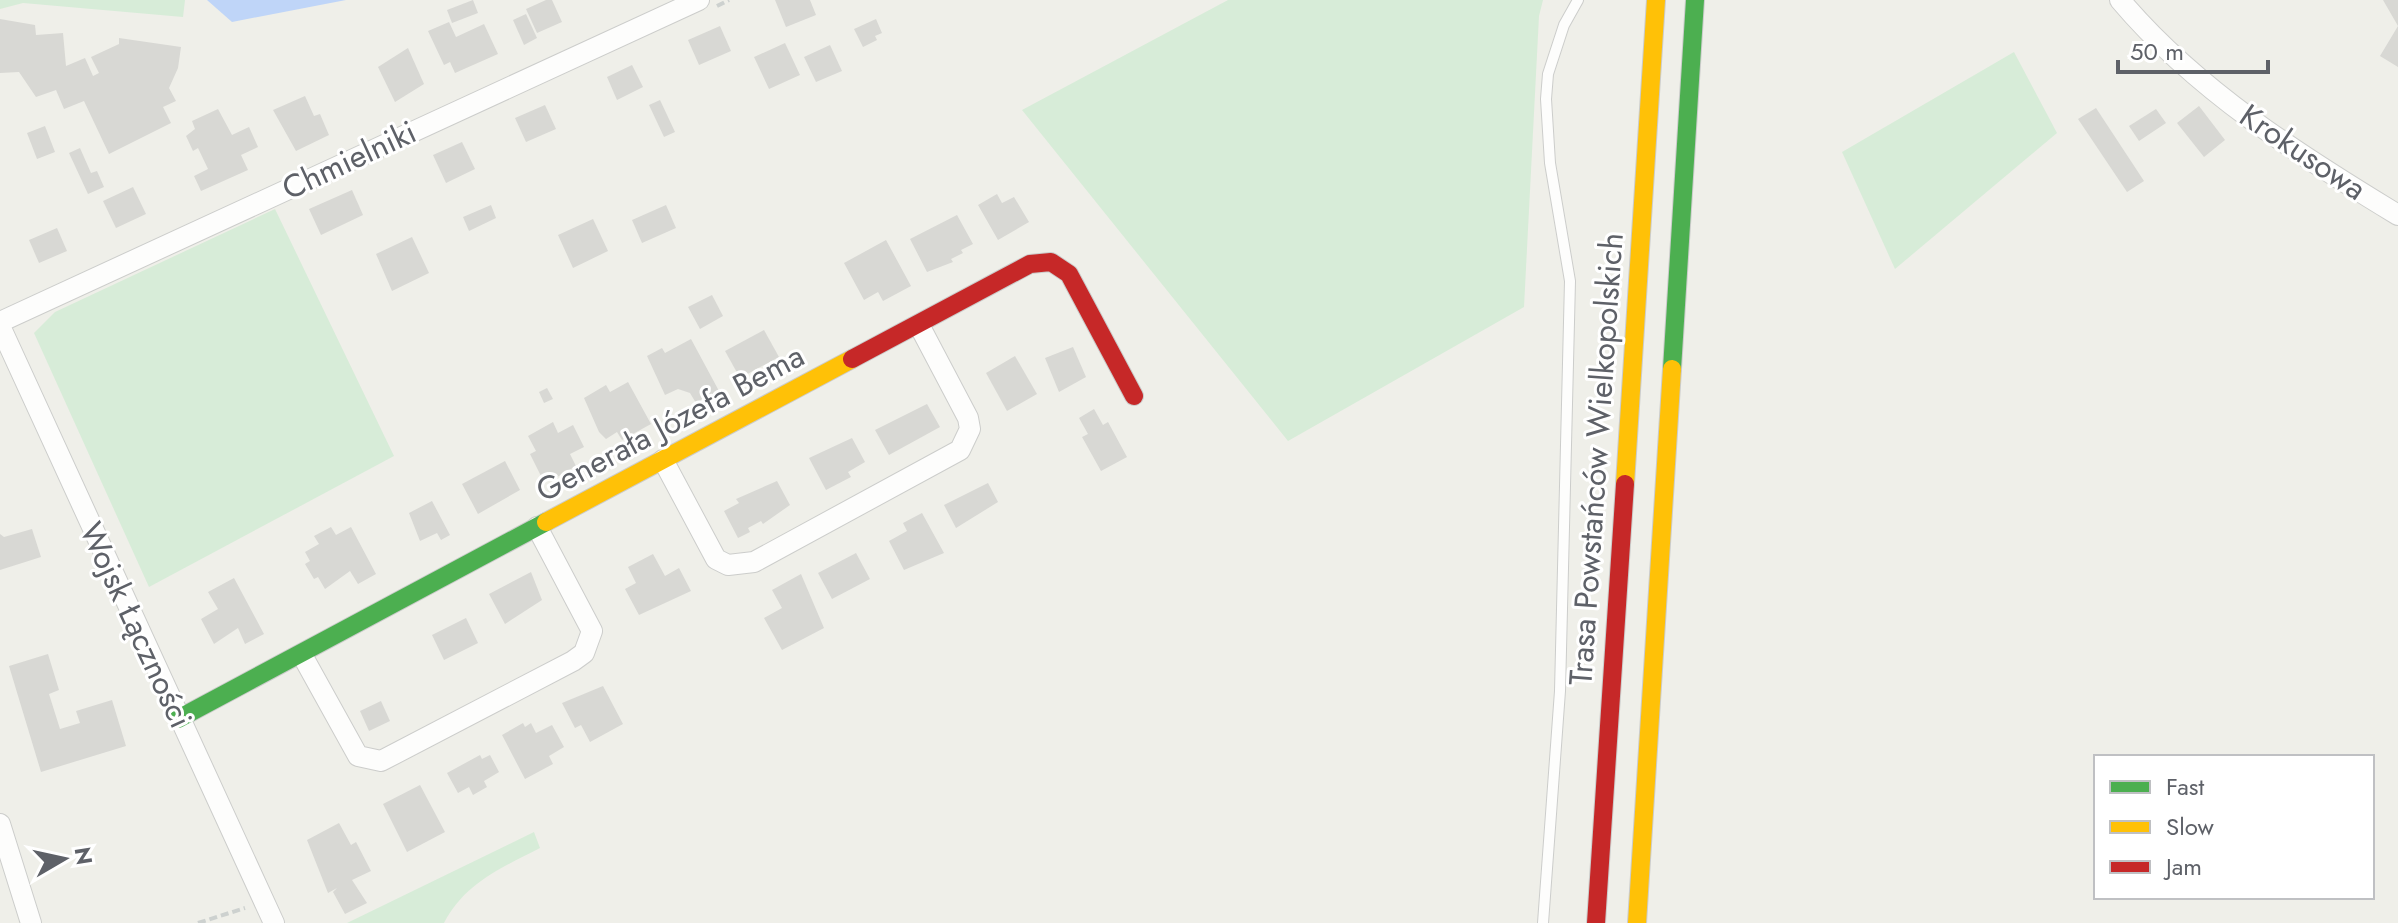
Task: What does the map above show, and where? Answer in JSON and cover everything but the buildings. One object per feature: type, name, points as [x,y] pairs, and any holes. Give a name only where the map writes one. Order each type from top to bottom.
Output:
[{"type":"main road","name":"Trasa Powstańców Wielkopolskich","points":[[1596,923],[1656,0]]},
{"type":"main road","points":[[1637,923],[1695,0]]},
{"type":"main road","name":"Generała Józefa Bema","points":[[178,719],[1030,264],[1051,262],[1069,274],[1134,396]]},
{"type":"street","name":"Chmielniki","points":[[0,324],[699,0]]},
{"type":"street","name":"Krokusowa","points":[[2120,0],[2173,56],[2234,106],[2320,168],[2398,215]]},
{"type":"street","name":"Wojsk Łączności","points":[[0,324],[178,719],[274,923]]},
{"type":"street","points":[[663,460],[716,559],[728,565],[754,562],[960,450],[970,429],[968,418],[919,325]]},
{"type":"street","points":[[302,655],[358,756],[381,761],[573,661],[584,653],[592,631],[537,527]]},
{"type":"street","points":[[0,824],[4,854],[31,923]]},
{"type":"lane","points":[[1543,923],[1560,691],[1570,281],[1550,163],[1546,99],[1552,61],[1564,25],[1578,0]]},
{"type":"path","points":[[198,923],[249,907]]},
{"type":"green space","points":[[0,0],[185,0],[183,17],[23,3],[0,9]]},
{"type":"green space","points":[[1228,0],[1543,0],[1539,16],[1524,307],[1288,441],[1022,110]]},
{"type":"green space","points":[[2014,52],[2057,133],[1895,269],[1842,152]]},
{"type":"green space","points":[[275,209],[394,456],[149,587],[34,333],[55,312]]},
{"type":"green space","points":[[534,832],[540,848],[473,887],[444,923],[347,923]]},
{"type":"water","points":[[207,0],[346,0],[232,22]]},
{"type":"traffic: fast","points":[[1672,369],[1695,0]]},
{"type":"traffic: fast","points":[[178,719],[546,522]]},
{"type":"traffic: slow","points":[[1625,484],[1656,0]]},
{"type":"traffic: slow","points":[[546,522],[852,359]]},
{"type":"traffic: slow","points":[[1637,923],[1672,369]]},
{"type":"traffic: jam","points":[[852,359],[1030,264],[1051,262],[1069,274],[1134,396]]},
{"type":"traffic: jam","points":[[1596,923],[1625,484]]}]
